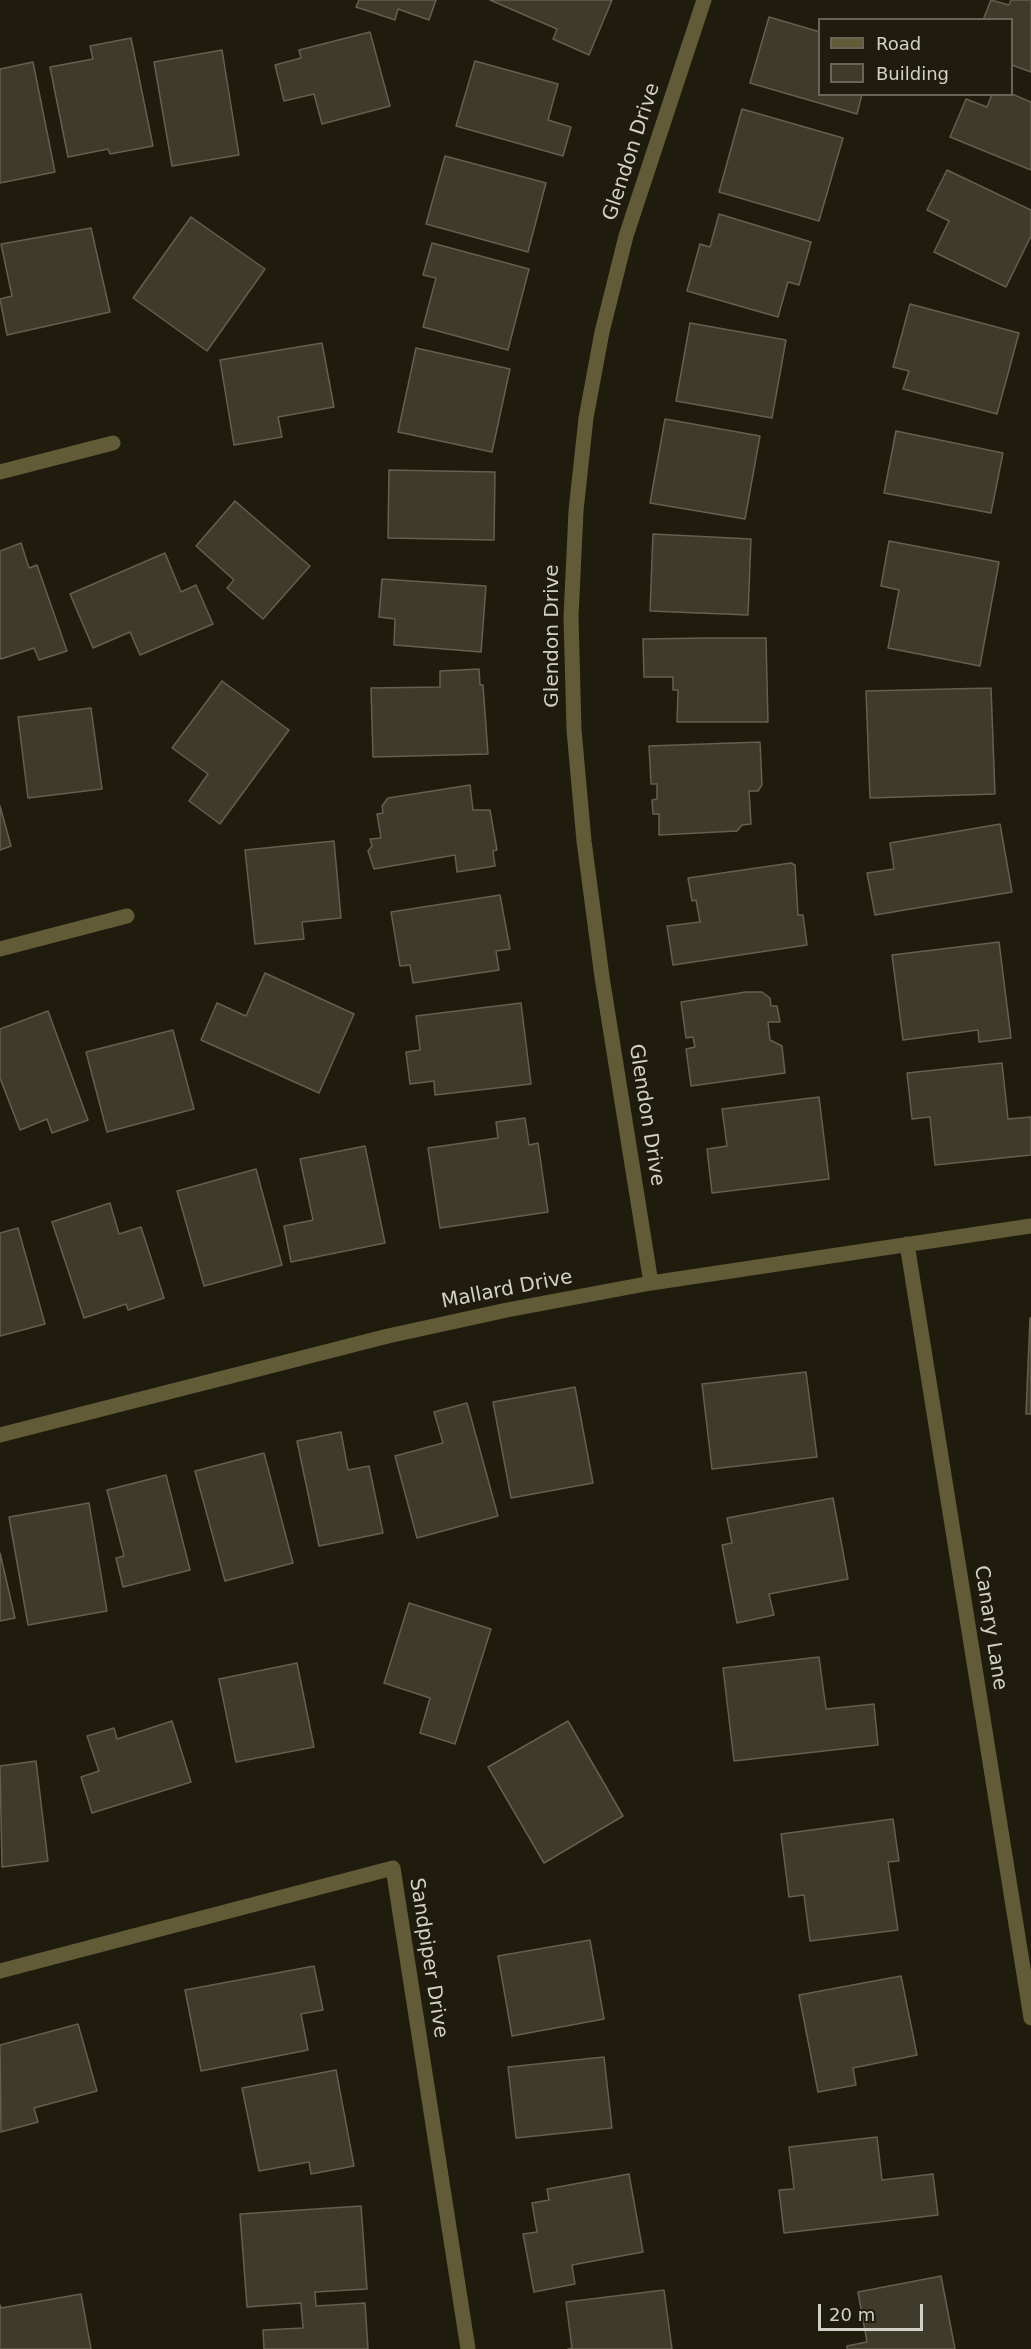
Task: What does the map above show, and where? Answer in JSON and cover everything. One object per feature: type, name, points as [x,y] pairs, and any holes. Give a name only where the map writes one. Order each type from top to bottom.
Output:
[{"type":"street","name":"Glendon Drive","points":[[651,1283],[602,977],[584,841],[574,730],[571,617],[576,511],[586,418],[602,332],[626,236],[704,0]]},
{"type":"street","points":[[0,472],[113,443]]},
{"type":"street","points":[[0,949],[128,916]]},
{"type":"street","name":"Mallard Drive","points":[[0,1435],[388,1336],[507,1310],[651,1283],[1031,1226]]},
{"type":"street","name":"Canary Lane","points":[[908,1244],[1031,2018]]},
{"type":"street","name":"Sandpiper Drive","points":[[0,1971],[393,1868],[468,2349]]},
{"type":"building","points":[[359,0],[436,0],[429,20],[398,9],[395,20],[356,7]]},
{"type":"building","points":[[490,0],[612,0],[589,55],[553,39],[557,29]]},
{"type":"building","points":[[991,0],[1009,5],[1011,0],[1031,0],[1031,72],[1013,65],[1013,18],[984,18]]},
{"type":"building","points":[[769,17],[818,31],[818,96],[862,96],[857,114],[750,83]]},
{"type":"building","points":[[370,32],[390,106],[322,124],[314,94],[284,101],[275,65],[301,58],[299,50]]},
{"type":"building","points":[[131,38],[153,146],[110,154],[108,149],[68,157],[50,67],[93,59],[90,46]]},
{"type":"building","points":[[222,50],[239,155],[172,166],[154,62]]},
{"type":"building","points":[[475,61],[558,84],[548,120],[571,127],[563,156],[456,126]]},
{"type":"building","points":[[33,62],[55,172],[0,183],[0,69]]},
{"type":"building","points":[[1013,94],[1031,102],[1031,170],[950,137],[966,99],[987,107],[991,96]]},
{"type":"building","points":[[742,109],[843,138],[819,221],[719,192]]},
{"type":"building","points":[[445,156],[546,183],[528,252],[426,224]]},
{"type":"building","points":[[947,170],[1031,210],[1031,236],[1006,287],[934,252],[949,221],[927,210]]},
{"type":"building","points":[[719,214],[811,242],[799,285],[788,282],[778,317],[687,291],[700,244],[710,247]]},
{"type":"building","points":[[191,217],[265,269],[207,351],[133,298]]},
{"type":"building","points":[[91,228],[110,312],[7,335],[0,299],[12,296],[1,244]]},
{"type":"building","points":[[432,243],[529,269],[508,350],[423,327],[436,278],[423,275]]},
{"type":"building","points":[[910,304],[1019,333],[997,414],[903,389],[909,371],[893,367]]},
{"type":"building","points":[[690,323],[786,340],[772,418],[676,401]]},
{"type":"building","points":[[322,343],[334,407],[278,417],[282,437],[234,445],[220,360]]},
{"type":"building","points":[[416,348],[510,369],[492,452],[398,432]]},
{"type":"building","points":[[665,419],[760,436],[745,519],[650,503]]},
{"type":"building","points":[[896,431],[1003,453],[991,513],[884,493]]},
{"type":"building","points":[[389,470],[495,472],[494,540],[388,538]]},
{"type":"building","points":[[235,501],[310,566],[263,619],[227,588],[234,580],[196,546]]},
{"type":"building","points":[[653,534],[751,539],[748,615],[650,611]]},
{"type":"building","points":[[889,541],[999,562],[980,666],[888,648],[899,590],[881,586]]},
{"type":"building","points":[[21,543],[29,568],[37,565],[67,651],[39,660],[34,648],[1,659],[0,657],[0,551]]},
{"type":"building","points":[[165,553],[181,592],[196,585],[213,624],[140,655],[130,632],[93,648],[70,594]]},
{"type":"building","points":[[382,579],[486,586],[481,652],[394,645],[395,619],[379,617]]},
{"type":"building","points":[[766,638],[768,722],[677,722],[678,690],[673,690],[673,677],[644,677],[643,639]]},
{"type":"building","points":[[479,669],[480,685],[483,685],[488,754],[373,757],[371,688],[440,687],[440,671]]},
{"type":"building","points":[[222,681],[289,730],[220,824],[189,801],[208,774],[172,748]]},
{"type":"building","points":[[991,688],[995,794],[870,798],[866,691]]},
{"type":"building","points":[[91,708],[102,789],[28,798],[18,717]]},
{"type":"building","points":[[760,742],[762,785],[758,791],[749,791],[751,824],[742,825],[737,831],[659,835],[659,814],[653,814],[652,800],[657,799],[657,784],[651,784],[649,746]]},
{"type":"building","points":[[470,785],[473,810],[490,810],[497,850],[493,851],[495,866],[457,872],[455,855],[374,869],[368,851],[372,846],[370,839],[381,838],[377,814],[383,813],[382,806],[388,798]]},
{"type":"building","points":[[0,806],[11,846],[0,850]]},
{"type":"building","points":[[1000,824],[1012,892],[875,915],[867,873],[894,869],[890,843]]},
{"type":"building","points":[[334,841],[341,918],[302,922],[304,939],[255,944],[245,850]]},
{"type":"building","points":[[791,863],[795,865],[798,915],[803,915],[807,945],[673,965],[667,926],[700,922],[696,900],[692,901],[688,878]]},
{"type":"building","points":[[500,895],[510,949],[496,951],[499,970],[413,983],[410,965],[400,966],[391,912]]},
{"type":"building","points":[[999,942],[1011,1038],[979,1042],[978,1030],[903,1040],[892,955]]},
{"type":"building","points":[[265,973],[354,1014],[319,1093],[201,1040],[217,1003],[246,1016]]},
{"type":"building","points":[[746,992],[762,992],[770,998],[771,1006],[777,1006],[780,1022],[768,1022],[770,1040],[782,1046],[785,1073],[691,1086],[686,1049],[695,1047],[693,1037],[686,1038],[681,1002]]},
{"type":"building","points":[[521,1003],[531,1084],[435,1095],[434,1081],[410,1084],[406,1052],[420,1050],[416,1016]]},
{"type":"building","points":[[48,1011],[88,1120],[52,1133],[47,1119],[20,1130],[0,1078],[0,1029]]},
{"type":"building","points":[[173,1030],[194,1109],[107,1132],[86,1052]]},
{"type":"building","points":[[1002,1063],[1008,1119],[1031,1117],[1031,1155],[935,1165],[930,1117],[912,1119],[907,1073]]},
{"type":"building","points":[[819,1097],[829,1179],[712,1193],[707,1149],[727,1146],[722,1109]]},
{"type":"building","points":[[525,1118],[529,1145],[538,1143],[548,1212],[440,1228],[428,1148],[498,1138],[496,1122]]},
{"type":"building","points":[[365,1146],[385,1243],[291,1262],[284,1226],[313,1220],[300,1159]]},
{"type":"building","points":[[256,1169],[282,1265],[204,1286],[177,1191]]},
{"type":"building","points":[[110,1203],[119,1234],[141,1227],[164,1298],[128,1310],[126,1304],[84,1318],[52,1222]]},
{"type":"building","points":[[18,1228],[45,1324],[0,1336],[0,1233]]},
{"type":"building","points":[[1030,1318],[1031,1414],[1026,1414]]},
{"type":"building","points":[[806,1372],[817,1457],[712,1469],[702,1384]]},
{"type":"building","points":[[575,1387],[593,1483],[511,1498],[493,1402]]},
{"type":"building","points":[[467,1403],[498,1516],[417,1538],[395,1456],[443,1443],[434,1412]]},
{"type":"building","points":[[341,1432],[348,1470],[369,1466],[383,1533],[319,1546],[297,1441]]},
{"type":"building","points":[[264,1453],[293,1563],[225,1581],[195,1471]]},
{"type":"building","points":[[166,1475],[190,1570],[123,1587],[116,1558],[124,1556],[107,1490]]},
{"type":"building","points":[[833,1498],[848,1579],[769,1594],[774,1615],[737,1623],[722,1545],[732,1543],[727,1518]]},
{"type":"building","points":[[89,1503],[107,1611],[28,1625],[9,1517]]},
{"type":"building","points":[[0,1553],[15,1618],[0,1621]]},
{"type":"building","points":[[409,1603],[491,1629],[455,1744],[420,1733],[430,1698],[384,1683]]},
{"type":"building","points":[[819,1657],[826,1709],[874,1704],[878,1745],[734,1761],[723,1668]]},
{"type":"building","points":[[297,1663],[314,1747],[236,1762],[219,1679]]},
{"type":"building","points":[[172,1721],[191,1782],[92,1813],[81,1777],[99,1771],[87,1736],[114,1728],[117,1739]]},
{"type":"building","points":[[568,1721],[623,1816],[544,1863],[488,1767]]},
{"type":"building","points":[[36,1761],[48,1861],[2,1867],[0,1766]]},
{"type":"building","points":[[893,1819],[899,1861],[888,1862],[898,1930],[810,1941],[804,1895],[789,1897],[781,1834]]},
{"type":"building","points":[[590,1940],[604,2019],[512,2036],[498,1956]]},
{"type":"building","points":[[314,1966],[323,2010],[301,2014],[308,2050],[201,2071],[185,1990]]},
{"type":"building","points":[[901,1976],[917,2055],[853,2068],[856,2085],[818,2092],[799,1995]]},
{"type":"building","points":[[78,2024],[97,2091],[34,2108],[38,2122],[1,2132],[0,2045]]},
{"type":"building","points":[[604,2057],[612,2128],[516,2138],[508,2067]]},
{"type":"building","points":[[336,2070],[354,2166],[311,2174],[309,2162],[259,2171],[242,2088]]},
{"type":"building","points":[[877,2137],[882,2180],[933,2174],[938,2215],[784,2233],[779,2190],[794,2189],[789,2147]]},
{"type":"building","points":[[629,2174],[643,2252],[572,2265],[575,2284],[534,2292],[523,2234],[537,2232],[532,2203],[549,2200],[547,2189]]},
{"type":"building","points":[[361,2206],[367,2289],[315,2292],[316,2306],[365,2303],[368,2349],[264,2349],[263,2330],[303,2328],[301,2303],[247,2307],[240,2214]]},
{"type":"building","points":[[941,2276],[955,2349],[847,2349],[847,2346],[867,2342],[858,2292]]},
{"type":"building","points":[[664,2290],[672,2349],[568,2349],[572,2348],[566,2302]]},
{"type":"building","points":[[81,2294],[91,2349],[0,2349],[0,2305],[1,2308]]}]
